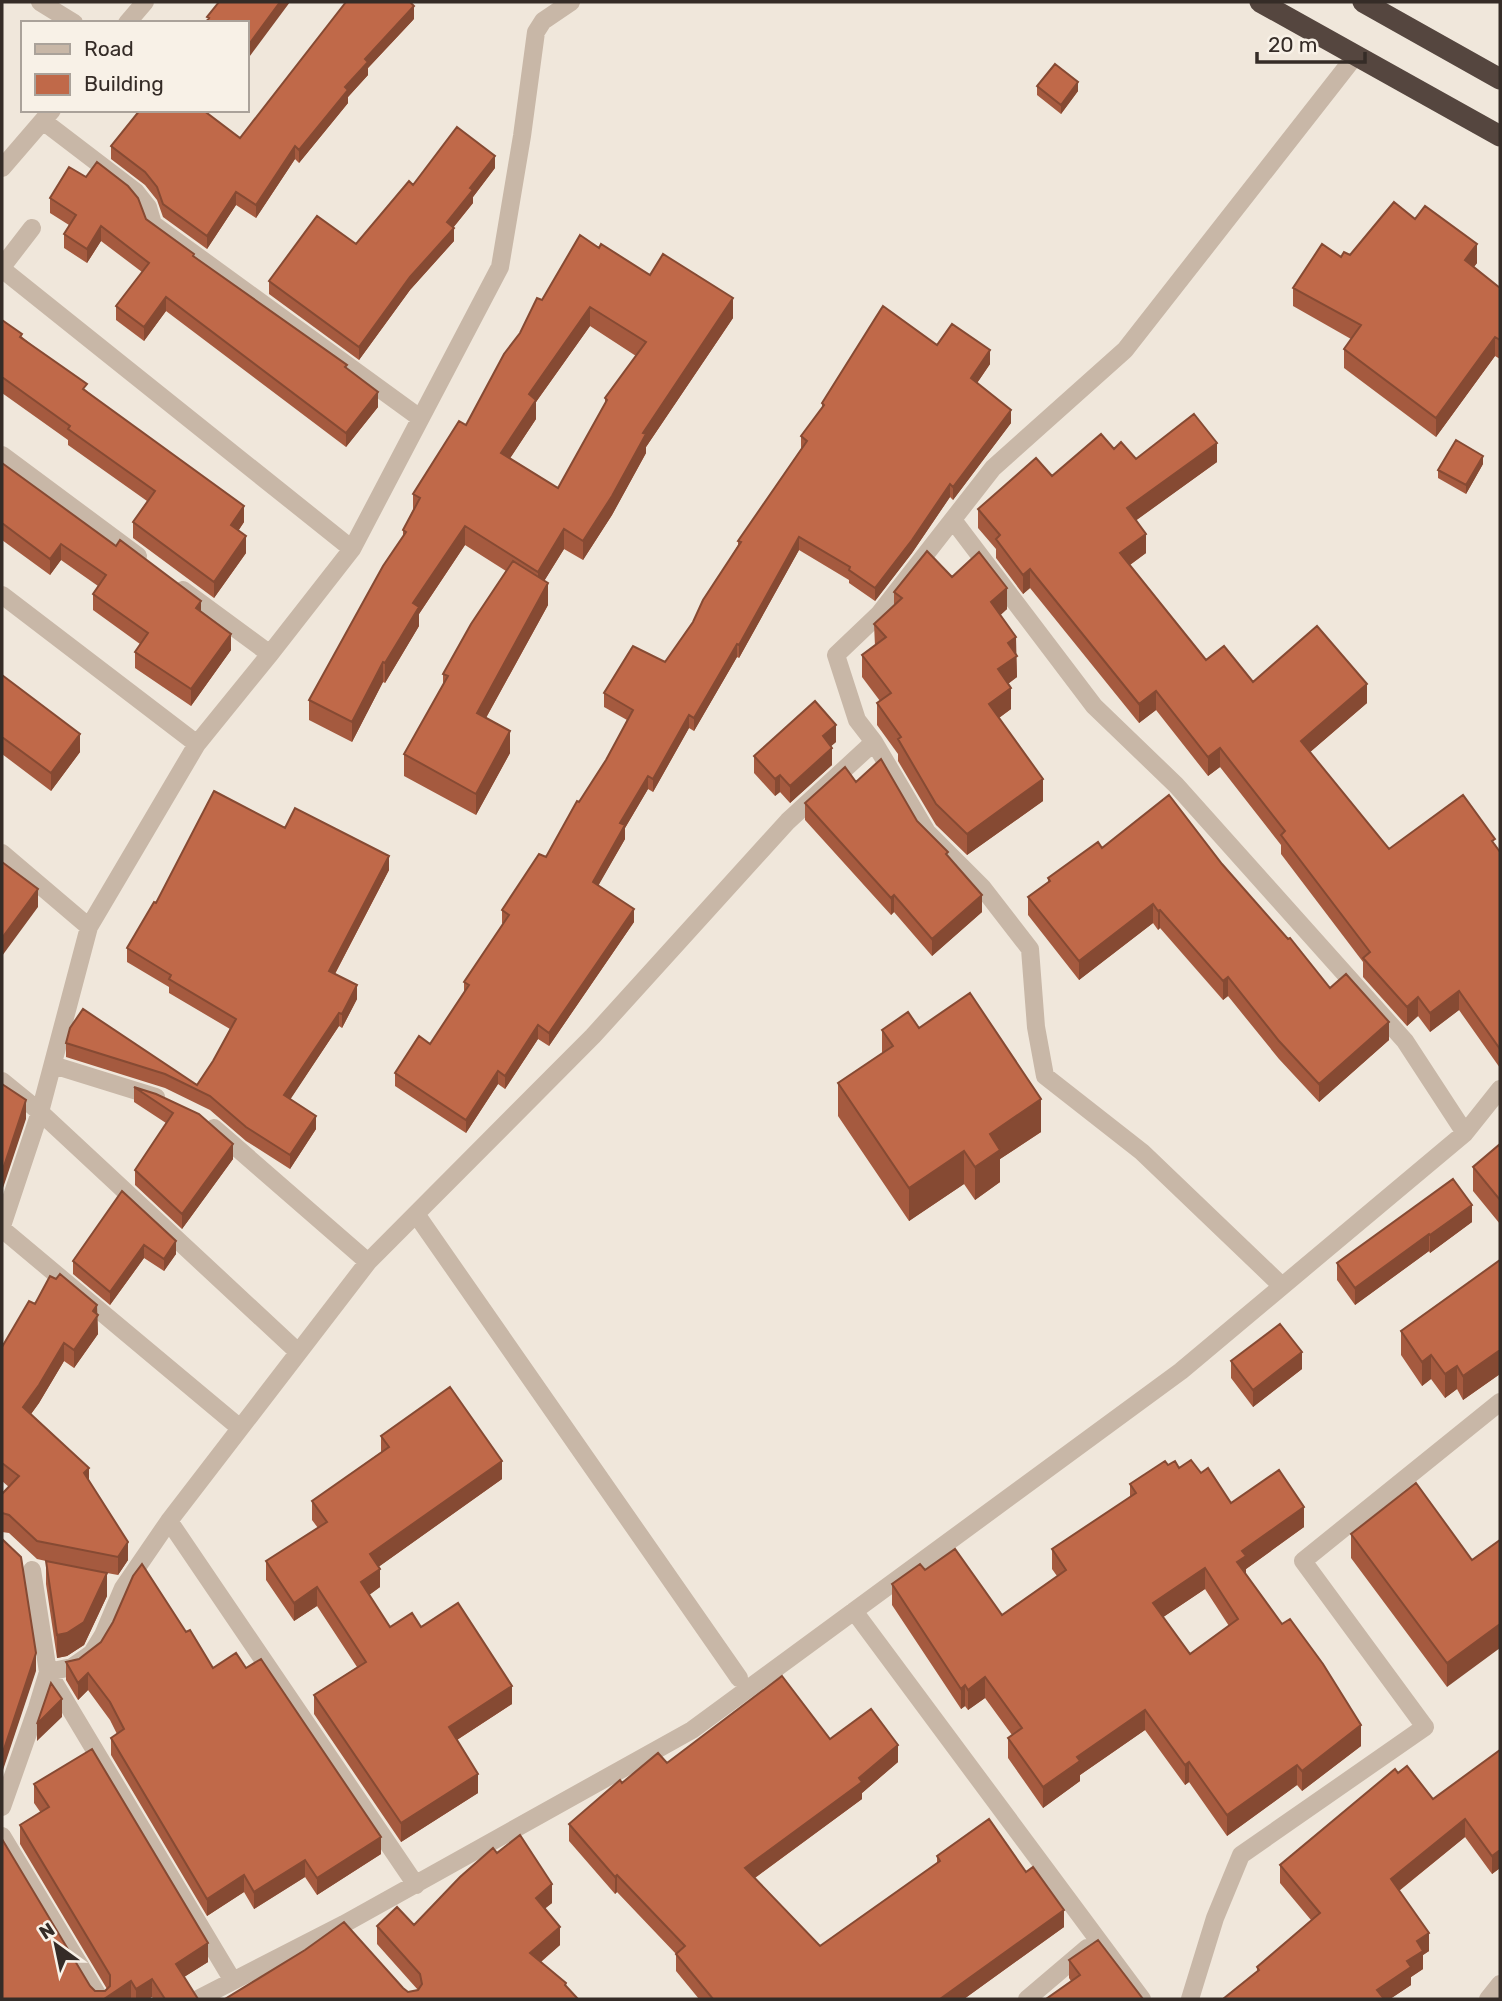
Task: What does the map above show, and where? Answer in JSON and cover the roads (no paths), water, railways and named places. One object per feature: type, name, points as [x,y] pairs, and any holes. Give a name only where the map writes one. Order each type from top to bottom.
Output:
[{"type":"highway","points":[[1260,2],[1500,136]]},
{"type":"highway","points":[[1363,2],[1500,79]]},
{"type":"street","points":[[40,2],[71,21]]},
{"type":"street","points":[[129,21],[145,2]]},
{"type":"street","points":[[240,1427],[2,1228],[40,1112],[89,927],[197,744],[352,549],[500,268],[536,32],[543,21],[571,2]]},
{"type":"street","points":[[1282,1286],[1142,1152],[1045,1076],[1036,1027],[1030,949],[982,887],[927,832],[874,742],[857,720],[836,655],[879,614],[993,468],[1125,350],[1356,55]]},
{"type":"street","points":[[2,168],[47,116],[136,192],[148,207],[153,224],[420,418]]},
{"type":"street","points":[[32,228],[2,268],[352,549]]},
{"type":"street","points":[[2,455],[147,563]]},
{"type":"street","points":[[953,520],[1094,706],[1176,785],[1405,1041],[1465,1133]]},
{"type":"street","points":[[170,579],[270,654]]},
{"type":"street","points":[[2,595],[197,744]]},
{"type":"street","points":[[48,1672],[72,1667],[92,1653],[103,1635],[116,1587],[368,1262],[593,1037],[788,821],[874,742]]},
{"type":"street","points":[[2,853],[89,927]]},
{"type":"street","points":[[53,1065],[171,1104]]},
{"type":"street","points":[[2,1082],[40,1112],[298,1352]]},
{"type":"street","points":[[198,1999],[349,1929],[416,1885],[692,1730],[1181,1371],[1465,1133],[1500,1089]]},
{"type":"street","points":[[205,1120],[368,1262]]},
{"type":"street","points":[[416,1214],[739,1678]]},
{"type":"street","points":[[1190,1999],[1214,1918],[1241,1855],[1425,1727],[1303,1561],[1500,1402]]},
{"type":"street","points":[[169,1521],[416,1885]]},
{"type":"street","points":[[33,1568],[48,1672],[233,1981]]},
{"type":"street","points":[[854,1611],[1142,1999]]},
{"type":"street","points":[[2,1807],[48,1672]]},
{"type":"street","points":[[2,1836],[100,1999]]},
{"type":"street","points":[[1027,1999],[1097,1939]]},
{"type":"street","points":[[1488,1999],[1500,1984]]}]
